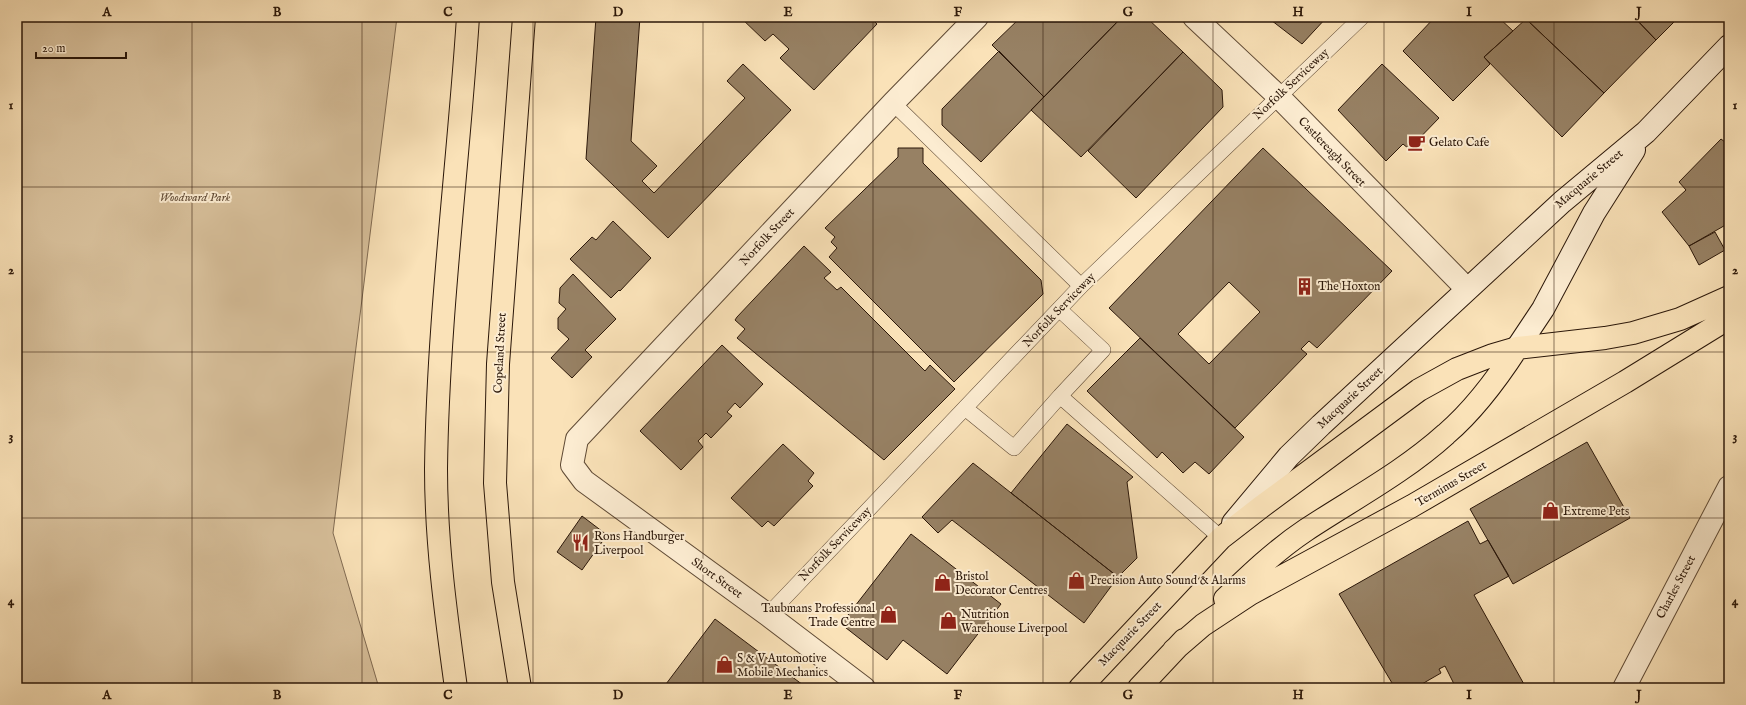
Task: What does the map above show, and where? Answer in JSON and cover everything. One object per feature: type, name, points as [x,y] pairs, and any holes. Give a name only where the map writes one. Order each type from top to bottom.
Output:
[{"type":"highway","points":[[456,688],[441,576],[436,470],[442,317],[468,17]]},
{"type":"highway","name":"Copeland Street","points":[[520,688],[503,582],[495,483],[498,364],[524,17]]},
{"type":"highway","points":[[1221,538],[1267,502],[1419,390],[1473,362],[1517,348],[1605,338],[1633,333],[1680,319],[1729,298]]},
{"type":"highway","name":"Terminus Street","points":[[1174,650],[1203,625],[1250,594],[1412,506],[1626,382],[1729,318]]},
{"type":"highway","name":"Macquarie Street","points":[[1139,688],[1203,620],[1273,555],[1304,531],[1403,467],[1446,434],[1493,384],[1517,348]]},
{"type":"highway","name":"Macquarie Street","points":[[1080,688],[1221,538]]},
{"type":"street","name":"Norfolk Street","points":[[572,465],[577,439],[893,103],[976,17]]},
{"type":"street","name":"Castlereagh Street","points":[[1194,17],[1278,96],[1467,289]]},
{"type":"street","name":"Macquarie Street","points":[[1221,538],[1289,456],[1562,202],[1646,132],[1729,46]]},
{"type":"street","name":"Macquarie Street","points":[[1517,348],[1543,309],[1594,213],[1646,132]]},
{"type":"street","name":"Short Street","points":[[572,465],[584,481],[768,615],[864,688]]},
{"type":"street","name":"Charles Street","points":[[1624,688],[1729,486]]},
{"type":"lane","name":"Norfolk Serviceway","points":[[768,615],[1081,286],[1362,17]]},
{"type":"lane","points":[[893,103],[1081,286]]},
{"type":"lane","points":[[965,408],[1014,448],[1103,350],[1059,309]]},
{"type":"lane","points":[[1060,396],[1221,538]]},
{"type":"green space","name":"Woodward Park","points":[[17,17],[397,17],[333,533],[379,688],[17,688]]},
{"type":"building","points":[[596,17],[640,17],[631,141],[657,166],[642,181],[654,193],[745,98],[727,81],[743,64],[791,110],[668,238],[586,159]]},
{"type":"building","points":[[740,17],[870,17],[877,24],[814,90],[780,58],[789,49],[773,34],[765,41]]},
{"type":"building","points":[[1021,17],[1122,17],[1044,97],[992,45]]},
{"type":"building","points":[[1122,17],[1146,17],[1183,52],[1081,157],[1031,110]]},
{"type":"building","points":[[1267,17],[1327,17],[1302,44]]},
{"type":"building","points":[[1435,17],[1498,17],[1513,31],[1484,57],[1490,64],[1453,101],[1403,51]]},
{"type":"building","points":[[1528,17],[1634,17],[1656,40],[1604,93],[1526,19]]},
{"type":"building","points":[[1634,17],[1679,17],[1656,40]]},
{"type":"building","points":[[1526,19],[1604,93],[1562,137],[1484,57]]},
{"type":"building","points":[[999,51],[1044,97],[981,162],[942,125],[942,109]]},
{"type":"building","points":[[1183,52],[1222,90],[1223,107],[1136,198],[1088,151]]},
{"type":"building","points":[[1382,64],[1439,118],[1409,149],[1403,144],[1386,161],[1338,110]]},
{"type":"building","points":[[1721,139],[1725,142],[1729,149],[1729,223],[1689,246],[1662,212],[1686,190],[1679,182]]},
{"type":"building","points":[[898,148],[923,148],[923,163],[1041,280],[1043,294],[954,382],[829,257],[837,248],[831,242],[835,237],[825,228],[898,157]]},
{"type":"building","name":"The Hoxton","points":[[1263,148],[1392,271],[1317,348],[1309,341],[1301,349],[1307,354],[1235,428],[1109,308]],"holes":[[[1229,282],[1260,312],[1209,364],[1178,334]]]},
{"type":"building","points":[[613,221],[651,258],[620,291],[619,290],[611,298],[570,259],[592,237],[596,240]]},
{"type":"building","points":[[1715,232],[1725,250],[1699,265],[1689,246]]},
{"type":"building","points":[[804,246],[831,272],[824,278],[837,290],[841,287],[925,371],[930,365],[955,389],[884,460],[737,338],[745,329],[735,320],[737,317]]},
{"type":"building","points":[[573,274],[616,319],[585,350],[592,357],[572,378],[551,358],[569,339],[558,329],[558,318],[566,309],[559,303],[560,288]]},
{"type":"building","points":[[1140,338],[1244,437],[1209,474],[1195,462],[1183,473],[1162,452],[1157,458],[1087,391]]},
{"type":"building","points":[[722,345],[763,384],[740,408],[735,403],[727,412],[732,416],[711,438],[706,433],[698,441],[703,447],[681,470],[640,431]]},
{"type":"building","points":[[1067,424],[1133,477],[1127,482],[1137,558],[1118,577],[1011,493]]},
{"type":"building","points":[[1587,442],[1630,518],[1513,584],[1470,509]]},
{"type":"building","points":[[783,444],[814,473],[808,481],[813,486],[774,526],[768,521],[762,527],[731,498]]},
{"type":"building","points":[[973,463],[1118,577],[1084,623],[952,520],[938,533],[922,517]]},
{"type":"building","points":[[582,516],[607,535],[582,570],[557,552]]},
{"type":"building","points":[[1468,521],[1480,544],[1488,540],[1509,576],[1474,595],[1525,686],[1522,688],[1456,688],[1445,666],[1439,669],[1441,673],[1415,688],[1395,688],[1339,594]]},
{"type":"building","points":[[911,534],[1001,604],[947,674],[903,640],[887,660],[841,624]]},
{"type":"building","points":[[715,619],[807,688],[663,688]]},
{"type":"place","name":"Gelato Cafe","points":[[1416,142]]},
{"type":"place","name":"The Hoxton","points":[[1305,286]]},
{"type":"place","name":"Extreme Pets","points":[[1550,511]]},
{"type":"place","name":"Rons Handburger Liverpool","points":[[581,543]]},
{"type":"place","name":"Precision Auto Sound & Alarms","points":[[1077,580]]},
{"type":"place","name":"Bristol Decorator Centres","points":[[942,583]]},
{"type":"place","name":"Taubmans Professional Trade Centre","points":[[888,615]]},
{"type":"place","name":"Nutrition Warehouse Liverpool","points":[[948,621]]},
{"type":"place","name":"S & V Automotive Mobile Mechanics","points":[[724,665]]}]
